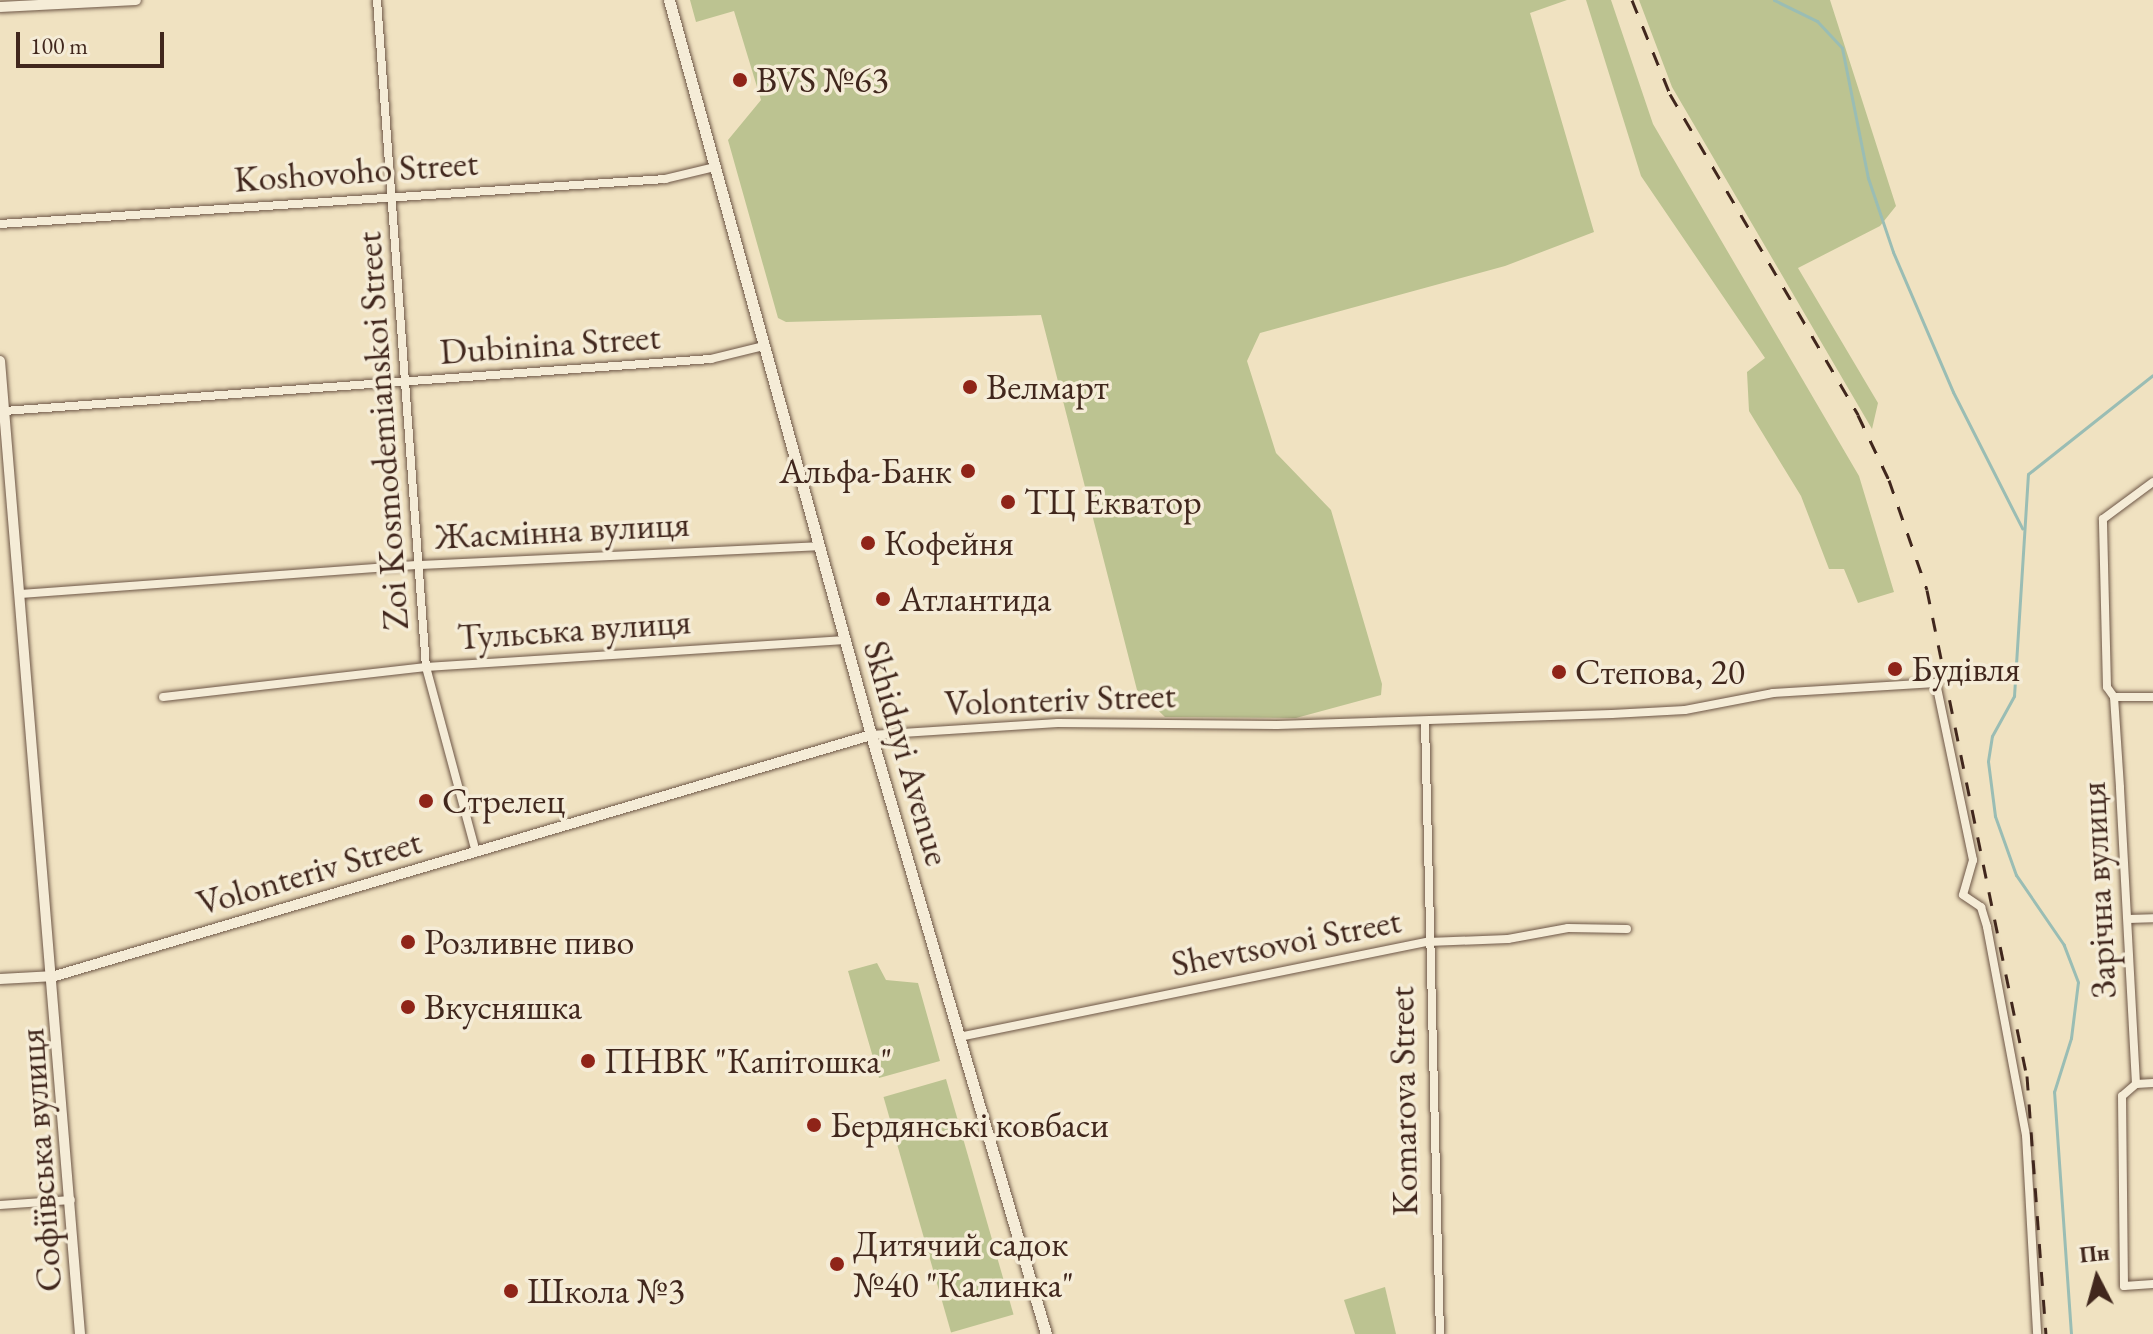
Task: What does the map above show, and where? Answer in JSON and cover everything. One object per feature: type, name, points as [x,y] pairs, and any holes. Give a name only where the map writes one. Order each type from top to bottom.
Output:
[{"type":"main road","name":"Skhidnyi Avenue","points":[[669,0],[871,735],[1046,1334]]},
{"type":"street","points":[[0,7],[136,0]]},
{"type":"street","name":"Zoi Kosmodemianskoi Street","points":[[377,0],[394,196],[426,667],[476,852]]},
{"type":"street","name":"Koshovoho Street","points":[[0,224],[665,179],[715,167]]},
{"type":"street","name":"Dubinina Street","points":[[4,411],[711,359],[764,346]]},
{"type":"street","name":"Софіївська вулиця","points":[[0,361],[55,976],[80,1334]]},
{"type":"street","name":"Зарічна вулиця","points":[[2153,482],[2103,519],[2107,687],[2114,697],[2136,1084],[2122,1096],[2124,1286],[2153,1284]]},
{"type":"street","name":"Жасмінна вулиця","points":[[21,594],[419,565],[819,546]]},
{"type":"street","name":"Тульська вулиця","points":[[163,697],[426,667],[845,640]]},
{"type":"street","name":"Volonteriv Street","points":[[0,979],[55,976],[871,735],[1058,723],[1425,722],[1685,710],[1773,693],[1914,688],[1936,683],[1973,860],[1963,895],[1981,907],[1984,917],[2026,1135],[2037,1334]]},
{"type":"street","points":[[2114,697],[2153,697]]},
{"type":"street","name":"Komarova Street","points":[[1425,722],[1440,1334]]},
{"type":"street","points":[[2128,919],[2153,918]]},
{"type":"street","name":"Shevtsovoi Street","points":[[959,1037],[1428,942],[1514,938],[1568,928],[1627,929]]},
{"type":"street","points":[[2136,1084],[2153,1083]]},
{"type":"street","points":[[0,1205],[71,1200]]},
{"type":"green space","points":[[690,0],[1567,0],[1530,13],[1594,232],[1505,266],[1260,333],[1247,361],[1276,453],[1331,510],[1382,684],[1381,695],[1296,718],[1165,717],[1137,690],[1041,315],[786,322],[778,318],[728,140],[761,100],[734,11],[696,22]]},
{"type":"green space","points":[[1586,0],[1611,0],[1653,124],[1859,476],[1894,592],[1858,603],[1844,569],[1829,569],[1801,496],[1749,411],[1747,372],[1765,358],[1641,176]]},
{"type":"green space","points":[[1639,0],[1830,0],[1896,206],[1880,226],[1798,268],[1878,403],[1872,429],[1672,87]]},
{"type":"green space","points":[[877,963],[886,980],[918,983],[940,1061],[879,1078],[848,971]]},
{"type":"green space","points":[[946,1079],[1014,1315],[951,1332],[884,1097]]},
{"type":"green space","points":[[1385,1287],[1396,1334],[1355,1334],[1344,1300]]},
{"type":"waterway","points":[[1774,0],[1817,21],[1842,48],[1868,178],[1893,252],[1953,392],[2022,528]]},
{"type":"waterway","points":[[2071,1334],[2054,1092],[2071,1038],[2078,982],[2064,945],[2016,875],[1995,816],[1988,761],[1992,736],[2014,696],[2028,474],[2153,375]]},
{"type":"railway","points":[[1632,0],[1670,94],[1858,415],[1889,480],[1927,590],[2027,1076],[2046,1334]]},
{"type":"place","name":"BVS №63","points":[[740,80]]},
{"type":"place","name":"Велмарт","points":[[970,387]]},
{"type":"place","name":"Альфа-Банк","points":[[968,471]]},
{"type":"place","name":"ТЦ Екватор","points":[[1008,502]]},
{"type":"place","name":"Кофейня","points":[[868,543]]},
{"type":"place","name":"Атлантида","points":[[883,599]]},
{"type":"place","name":"Будівля","points":[[1895,669]]},
{"type":"place","name":"Степова, 20","points":[[1559,672]]},
{"type":"place","name":"Стрелец","points":[[426,801]]},
{"type":"place","name":"Розливне пиво","points":[[408,942]]},
{"type":"place","name":"Вкусняшка","points":[[408,1007]]},
{"type":"place","name":"ПНВК \"Капітошка\"","points":[[588,1061]]},
{"type":"place","name":"Бердянські ковбаси","points":[[814,1125]]},
{"type":"place","name":"Дитячий садок №40 \"Калинка\"","points":[[837,1264]]},
{"type":"place","name":"Школа №3","points":[[511,1291]]}]
